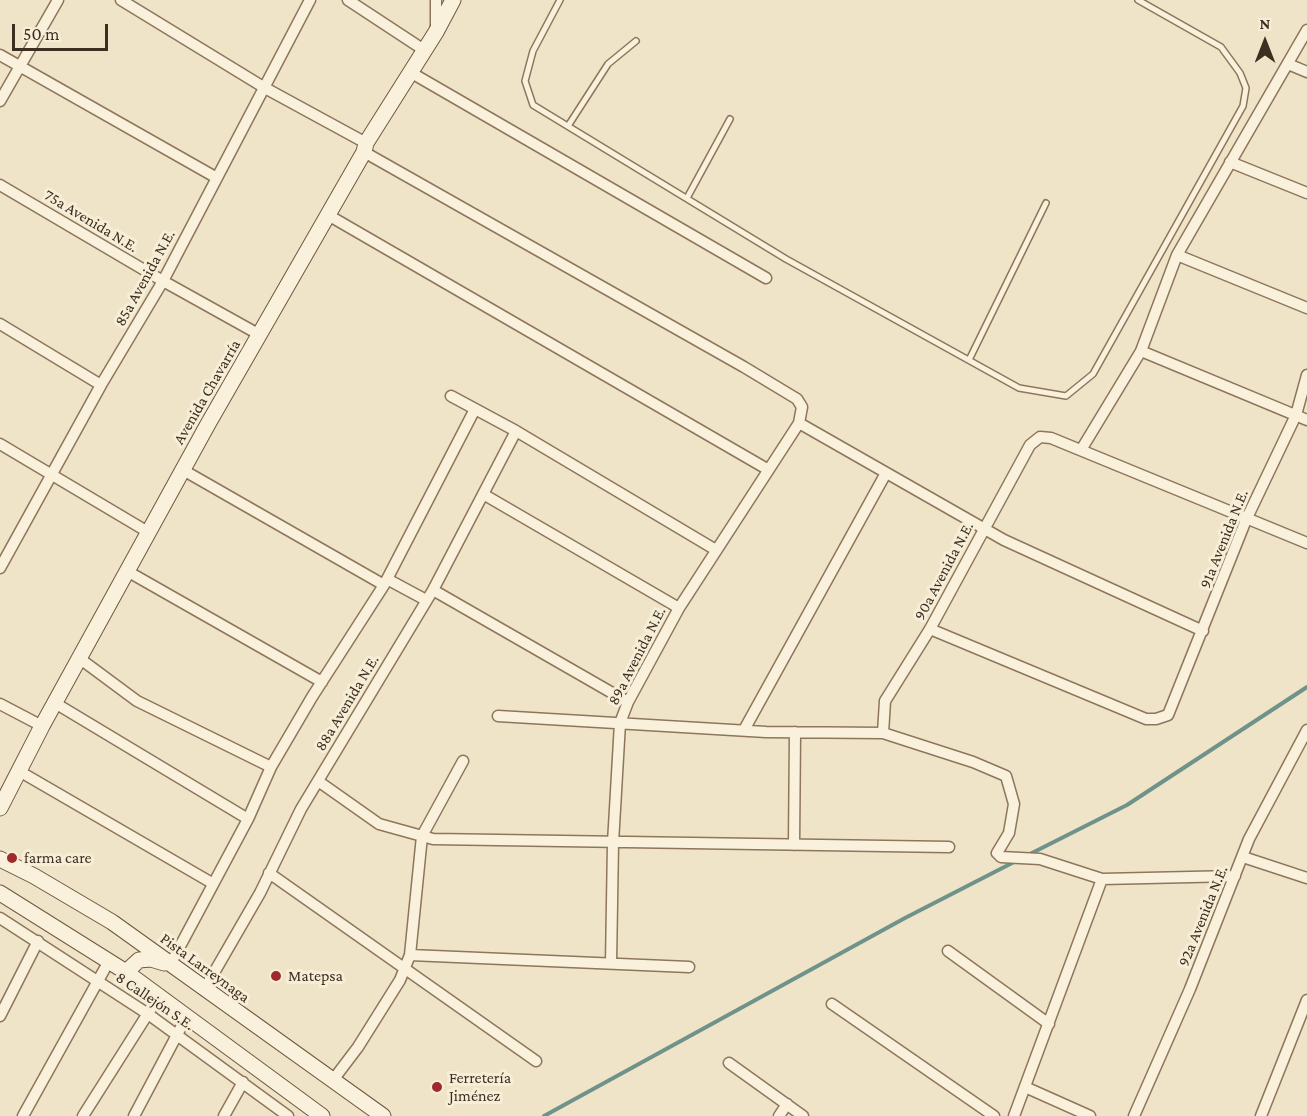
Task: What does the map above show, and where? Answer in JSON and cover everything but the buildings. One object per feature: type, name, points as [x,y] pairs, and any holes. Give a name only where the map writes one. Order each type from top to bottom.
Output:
[{"type":"main road","name":"Avenida Chavarría","points":[[0,808],[54,703],[148,532],[365,148],[453,0]]},
{"type":"main road","name":"Pista Larreynaga","points":[[0,859],[34,876],[112,922],[383,1116]]},
{"type":"main road","points":[[0,893],[126,972],[322,1116]]},
{"type":"main road","points":[[126,972],[139,960],[152,959],[170,965]]},
{"type":"main road","points":[[292,1092],[304,1095],[333,1116]]},
{"type":"street","points":[[0,100],[58,0]]},
{"type":"street","points":[[121,0],[365,148],[797,399],[802,407],[799,423],[984,528],[1203,631]]},
{"type":"street","name":"85a Avenida N.E.","points":[[0,567],[101,385],[163,281],[310,0]]},
{"type":"street","points":[[348,0],[423,50]]},
{"type":"street","points":[[436,0],[436,32]]},
{"type":"street","points":[[1307,30],[1177,255],[1141,351],[1081,450],[1247,517],[1246,520],[1307,543]]},
{"type":"street","points":[[0,55],[217,178]]},
{"type":"street","points":[[1288,64],[1307,72]]},
{"type":"street","points":[[410,72],[766,278]]},
{"type":"street","points":[[1230,162],[1307,193]]},
{"type":"street","name":"75a Avenida N.E.","points":[[0,185],[260,335]]},
{"type":"street","points":[[328,215],[767,469]]},
{"type":"street","points":[[1177,255],[1307,308]]},
{"type":"street","points":[[0,324],[101,385]]},
{"type":"street","points":[[1141,351],[1307,420]]},
{"type":"street","name":"91a Avenida N.E.","points":[[930,629],[1146,719],[1168,715],[1246,520],[1296,415],[1307,375]]},
{"type":"street","points":[[451,396],[516,431],[716,550]]},
{"type":"street","name":"88a Avenida N.E.","points":[[170,965],[248,819],[271,767],[386,582],[475,409]]},
{"type":"street","name":"89a Avenida N.E.","points":[[611,963],[613,843],[620,723],[627,702],[679,608],[767,469],[799,423]]},
{"type":"street","name":"88a Avenida N.E.","points":[[204,990],[318,781],[433,590],[516,431]]},
{"type":"street","name":"90a Avenida N.E.","points":[[883,734],[885,702],[930,629],[1030,445],[1040,436],[1081,450]]},
{"type":"street","points":[[0,444],[148,532]]},
{"type":"street","points":[[183,470],[386,582],[426,600]]},
{"type":"street","points":[[744,730],[886,473]]},
{"type":"street","points":[[483,494],[679,608]]},
{"type":"street","points":[[127,571],[322,682]]},
{"type":"street","points":[[433,590],[627,702]]},
{"type":"street","points":[[79,658],[137,702],[271,767]]},
{"type":"street","points":[[54,703],[248,819]]},
{"type":"street","points":[[0,704],[42,726]]},
{"type":"street","points":[[498,716],[744,730],[883,734],[973,762],[1006,776],[1014,804],[1009,833],[997,853],[1001,857],[1040,859],[1102,879],[1235,876]]},
{"type":"street","name":"92a Avenida N.E.","points":[[1134,1116],[1190,989],[1258,821],[1306,730]]},
{"type":"street","points":[[794,845],[795,732]]},
{"type":"street","points":[[333,1080],[358,1047],[405,968],[410,955],[422,836],[463,761]]},
{"type":"street","points":[[19,771],[212,883]]},
{"type":"street","points":[[318,781],[379,824],[433,839],[949,847]]},
{"type":"street","points":[[1243,857],[1307,878]]},
{"type":"street","points":[[269,873],[536,1061]]},
{"type":"street","points":[[1014,1116],[1102,879]]},
{"type":"street","name":"8 Callejón S.E.","points":[[0,918],[148,1014],[288,1116]]},
{"type":"street","points":[[0,1016],[38,942]]},
{"type":"street","points":[[948,951],[1049,1024]]},
{"type":"street","points":[[410,955],[689,967]]},
{"type":"street","points":[[22,1116],[97,980],[110,961]]},
{"type":"street","points":[[83,1116],[159,996]]},
{"type":"street","points":[[1261,1116],[1304,1014],[1307,1000]]},
{"type":"street","points":[[832,1004],[994,1116]]},
{"type":"street","points":[[134,1116],[187,1016]]},
{"type":"street","points":[[729,1063],[803,1116]]},
{"type":"street","points":[[224,1116],[243,1082]]},
{"type":"street","points":[[1025,1087],[1090,1116]]},
{"type":"street","points":[[779,1116],[787,1104]]},
{"type":"lane","points":[[560,0],[534,51],[525,81],[534,105],[786,259],[1019,388],[1066,396],[1093,374],[1243,106],[1246,88],[1240,73],[1221,47],[1138,0]]},
{"type":"lane","points":[[568,126],[608,64],[636,41]]},
{"type":"lane","points":[[687,198],[730,119]]},
{"type":"lane","points":[[969,360],[1046,202]]},
{"type":"waterway","points":[[1028,855],[1127,805],[1307,687]]},
{"type":"waterway","points":[[544,1116],[905,918],[1016,861]]},
{"type":"place","name":"farma care","points":[[12,858]]},
{"type":"place","name":"Matepsa","points":[[276,976]]},
{"type":"place","name":"Ferretería Jiménez","points":[[437,1087]]}]
